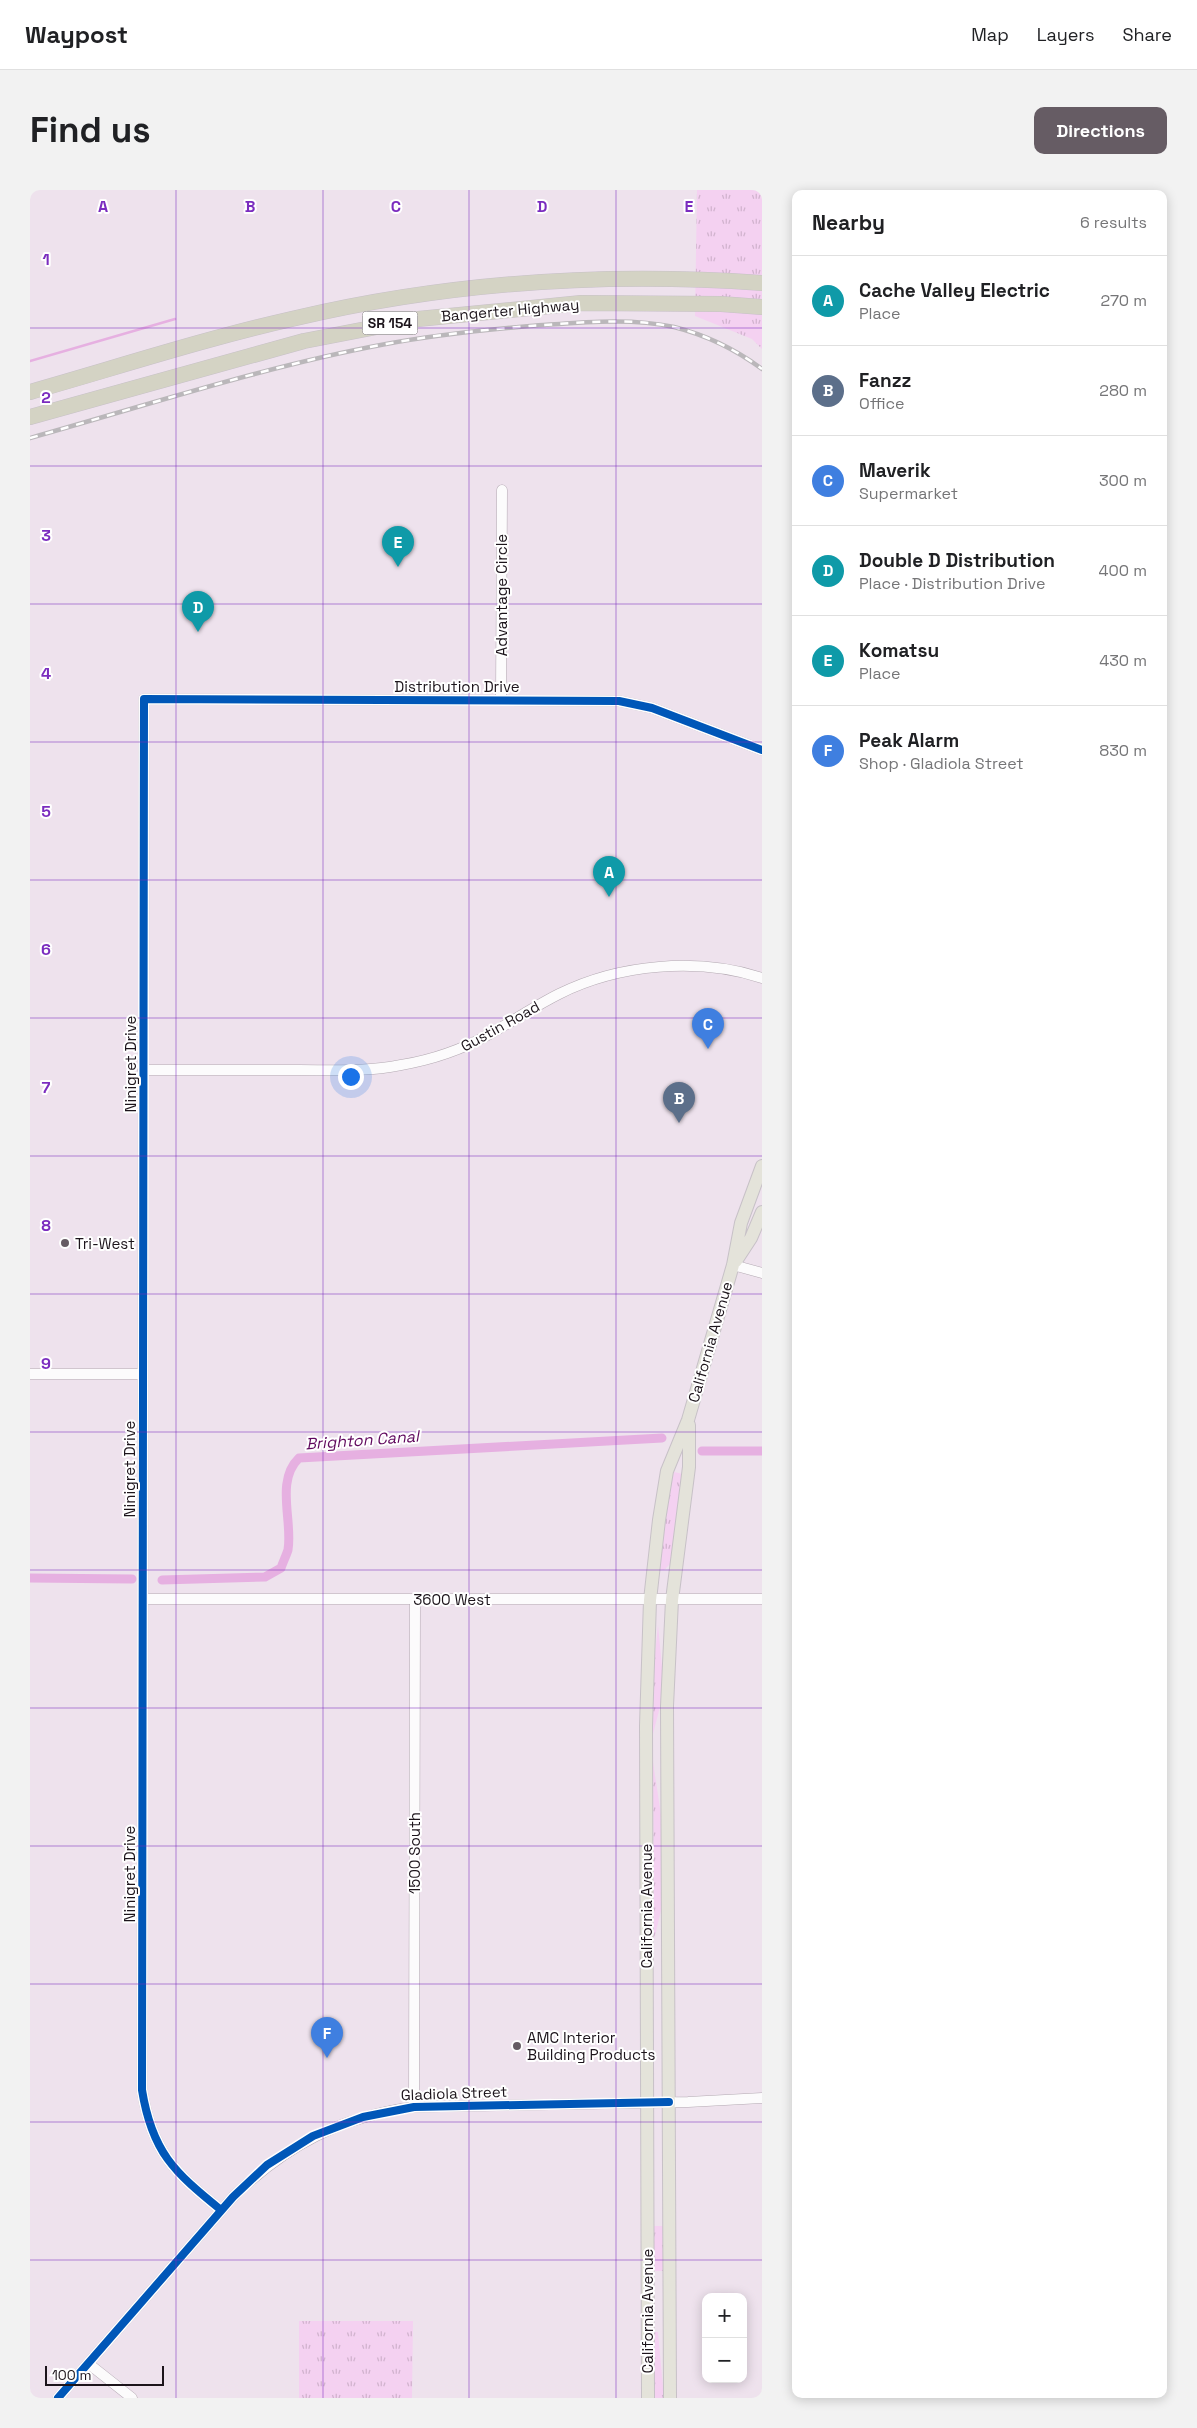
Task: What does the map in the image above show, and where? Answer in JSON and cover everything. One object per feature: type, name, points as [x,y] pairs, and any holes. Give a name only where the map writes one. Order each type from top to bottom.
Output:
[{"type":"highway","name":"Bangerter Highway","points":[[30,392],[294,318],[444,290],[513,283],[598,279],[698,279],[762,283]]},
{"type":"highway","name":"Bangerter Highway","points":[[30,417],[304,341],[418,318],[581,303],[721,304],[762,307]]},
{"type":"main road","name":"California Avenue","points":[[648,2398],[646,1746],[650,1600],[667,1471],[688,1420],[733,1265],[745,1210],[762,1166]]},
{"type":"main road","name":"California Avenue","points":[[733,1265],[751,1238],[762,1212]]},
{"type":"main road","name":"California Avenue","points":[[670,2398],[667,1746],[672,1600],[689,1467],[688,1420]]},
{"type":"main road","points":[[646,1746],[667,1746]]},
{"type":"main road","points":[[646,1952],[669,1952]]},
{"type":"main road","points":[[647,2297],[670,2296]]},
{"type":"street","name":"Advantage Circle","points":[[501,700],[502,490]]},
{"type":"street","name":"Distribution Drive","points":[[144,699],[629,702],[664,712],[762,750]]},
{"type":"street","name":"Ninigret Drive","points":[[144,699],[142,2090],[153,2135],[166,2160],[174,2170],[221,2210]]},
{"type":"street","name":"Gustin Road","points":[[143,1070],[381,1069],[420,1061],[456,1050],[490,1034],[558,994],[609,975],[655,967],[684,967],[732,971],[762,978]]},
{"type":"street","points":[[733,1265],[762,1273]]},
{"type":"street","points":[[30,1374],[143,1374]]},
{"type":"street","name":"3600 West","points":[[143,1599],[762,1599]]},
{"type":"street","name":"1500 South","points":[[414,2107],[415,1599]]},
{"type":"street","name":"Gladiola Street","points":[[58,2398],[221,2210],[267,2165],[304,2141],[363,2117],[414,2107],[647,2103],[762,2098]]},
{"type":"street","points":[[89,2364],[132,2398]]},
{"type":"green space","points":[[697,190],[762,190],[762,349],[752,339],[695,316]]},
{"type":"green space","points":[[674,1472],[683,1474],[671,1563],[664,1570],[659,1569],[663,1526]]},
{"type":"green space","points":[[658,1625],[663,1677],[662,1699],[653,1734],[652,1684]]},
{"type":"green space","points":[[653,1762],[663,1828],[663,1902],[654,1940]]},
{"type":"green space","points":[[653,2226],[664,2226],[664,2271],[653,2271]]},
{"type":"green space","points":[[299,2321],[413,2321],[412,2398],[299,2398]]},
{"type":"green space","points":[[653,2332],[658,2332],[664,2398],[654,2398]]},
{"type":"waterway","points":[[30,361],[175,319]]},
{"type":"waterway","name":"Brighton Canal","points":[[162,1580],[265,1577],[281,1568],[288,1550],[289,1539],[286,1490],[292,1467],[299,1458],[662,1438]]},
{"type":"waterway","name":"Brighton Canal","points":[[702,1451],[762,1451]]},
{"type":"waterway","name":"Brighton Canal","points":[[30,1578],[132,1579]]},
{"type":"railway","points":[[30,438],[296,363],[404,341],[494,329],[620,321],[656,324],[686,330],[709,339],[731,349],[762,369]]},
{"type":"cycle path","points":[[221,2210],[190,2184],[168,2159],[152,2130],[142,2090],[144,699],[619,701],[652,708],[762,750]]},
{"type":"cycle path","points":[[58,2398],[233,2197],[267,2165],[313,2136],[363,2117],[414,2107],[669,2102]]},
{"type":"place","name":"Komatsu","points":[[398,567]]},
{"type":"place","name":"Double D Distribution","points":[[198,632]]},
{"type":"place","name":"Cache Valley Electric","points":[[609,897]]},
{"type":"place","name":"Maverik","points":[[708,1049]]},
{"type":"place","name":"Fanzz","points":[[679,1123]]},
{"type":"place","name":"Tri-West","points":[[65,1243]]},
{"type":"place","name":"AMC Interior Building Products","points":[[517,2046]]},
{"type":"place","name":"Peak Alarm","points":[[327,2058]]}]
